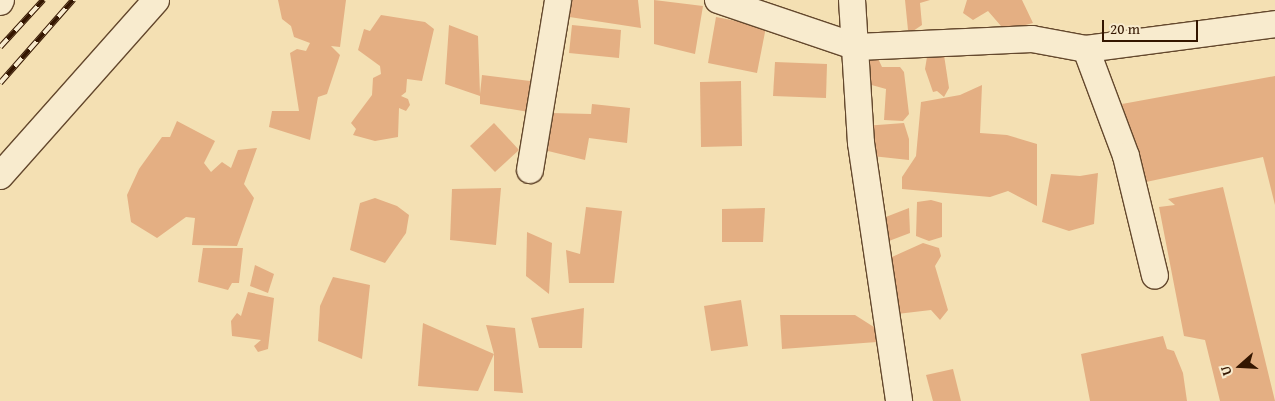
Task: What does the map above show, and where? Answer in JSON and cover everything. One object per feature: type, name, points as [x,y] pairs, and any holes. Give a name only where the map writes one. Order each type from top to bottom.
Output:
[{"type":"street","points":[[0,176],[156,0]]},
{"type":"street","points":[[530,170],[558,0]]},
{"type":"street","points":[[718,0],[856,47],[1032,39],[1086,49],[1275,24]]},
{"type":"street","points":[[852,0],[861,143],[899,401]]},
{"type":"street","points":[[1086,49],[1126,156],[1155,276]]},
{"type":"building","points":[[278,0],[346,0],[340,47],[331,46],[340,55],[327,94],[318,97],[310,140],[269,127],[272,111],[299,111],[290,53],[297,49],[306,51],[310,43],[294,37],[291,26],[282,19]]},
{"type":"building","points":[[570,0],[638,0],[641,28],[563,16]]},
{"type":"building","points":[[654,0],[703,6],[695,54],[654,44]]},
{"type":"building","points":[[905,0],[930,0],[920,3],[922,25],[913,31],[908,30]]},
{"type":"building","points":[[967,0],[1022,0],[1033,23],[1010,29],[1001,26],[988,11],[973,20],[963,13]]},
{"type":"building","points":[[381,15],[425,22],[434,29],[422,81],[407,79],[406,92],[401,96],[408,99],[410,105],[406,111],[399,108],[398,137],[375,141],[353,135],[356,129],[351,123],[372,95],[373,78],[381,74],[380,66],[358,50],[364,29],[370,31]]},
{"type":"building","points":[[716,17],[766,27],[757,73],[708,63]]},
{"type":"building","points":[[449,25],[478,36],[480,94],[482,75],[538,82],[535,113],[480,104],[480,96],[445,84]]},
{"type":"building","points":[[572,25],[621,30],[619,58],[569,53]]},
{"type":"building","points":[[874,50],[882,67],[900,67],[904,72],[909,114],[903,121],[884,120],[886,89],[868,84],[868,57]]},
{"type":"building","points":[[944,55],[949,88],[944,97],[937,91],[933,92],[925,69],[927,57]]},
{"type":"building","points":[[775,62],[827,64],[826,98],[773,96]]},
{"type":"building","points":[[1275,76],[1275,205],[1263,157],[1146,182],[1122,104]]},
{"type":"building","points":[[741,81],[742,146],[701,147],[700,82]]},
{"type":"building","points":[[982,85],[980,133],[1007,135],[1037,144],[1037,206],[1008,191],[990,197],[902,189],[902,177],[916,156],[921,102],[960,95]]},
{"type":"building","points":[[592,104],[630,108],[627,143],[589,138],[585,160],[548,151],[551,113],[591,114]]},
{"type":"building","points":[[177,121],[215,141],[204,163],[211,172],[222,162],[231,168],[238,150],[257,148],[244,184],[254,198],[237,246],[192,245],[195,218],[186,217],[157,238],[131,222],[127,195],[139,169],[162,137],[170,137]]},
{"type":"building","points":[[494,123],[519,150],[495,172],[470,146]]},
{"type":"building","points":[[904,123],[909,139],[909,160],[872,156],[864,126]]},
{"type":"building","points":[[1098,173],[1094,224],[1069,231],[1042,222],[1051,174],[1080,176]]},
{"type":"building","points":[[1223,187],[1275,401],[1220,401],[1205,340],[1184,336],[1159,207],[1175,205],[1168,199]]},
{"type":"building","points":[[501,188],[496,245],[450,240],[452,189]]},
{"type":"building","points":[[375,198],[397,206],[409,215],[406,233],[385,263],[350,250],[360,203]]},
{"type":"building","points":[[931,200],[942,203],[942,237],[929,241],[916,236],[917,202]]},
{"type":"building","points":[[586,207],[622,211],[614,283],[569,283],[566,250],[580,254]]},
{"type":"building","points":[[765,208],[763,242],[722,242],[722,209]]},
{"type":"building","points":[[909,208],[910,233],[881,244],[878,220]]},
{"type":"building","points":[[527,232],[552,243],[549,294],[526,276]]},
{"type":"building","points":[[923,243],[939,248],[941,256],[935,266],[948,310],[940,320],[931,310],[897,314],[883,261]]},
{"type":"building","points":[[203,248],[243,248],[239,283],[232,283],[228,290],[198,282]]},
{"type":"building","points":[[255,265],[274,274],[268,293],[250,286]]},
{"type":"building","points":[[333,277],[370,285],[362,359],[318,341],[320,306]]},
{"type":"building","points":[[248,292],[274,298],[268,349],[258,352],[254,346],[261,340],[232,336],[231,321],[237,313],[241,316]]},
{"type":"building","points":[[741,300],[748,346],[711,351],[704,306]]},
{"type":"building","points":[[584,308],[582,348],[539,348],[531,318]]},
{"type":"building","points":[[780,315],[855,315],[877,329],[877,342],[782,349]]},
{"type":"building","points":[[423,323],[494,354],[478,391],[418,386]]},
{"type":"building","points":[[486,325],[515,328],[523,393],[494,391],[494,354]]},
{"type":"building","points":[[1163,336],[1167,349],[1174,351],[1183,373],[1187,401],[1090,401],[1081,354]]},
{"type":"building","points":[[953,369],[961,401],[933,401],[926,375]]},
{"type":"railway","points":[[0,47],[43,0]]},
{"type":"railway","points":[[0,83],[73,0]]}]
